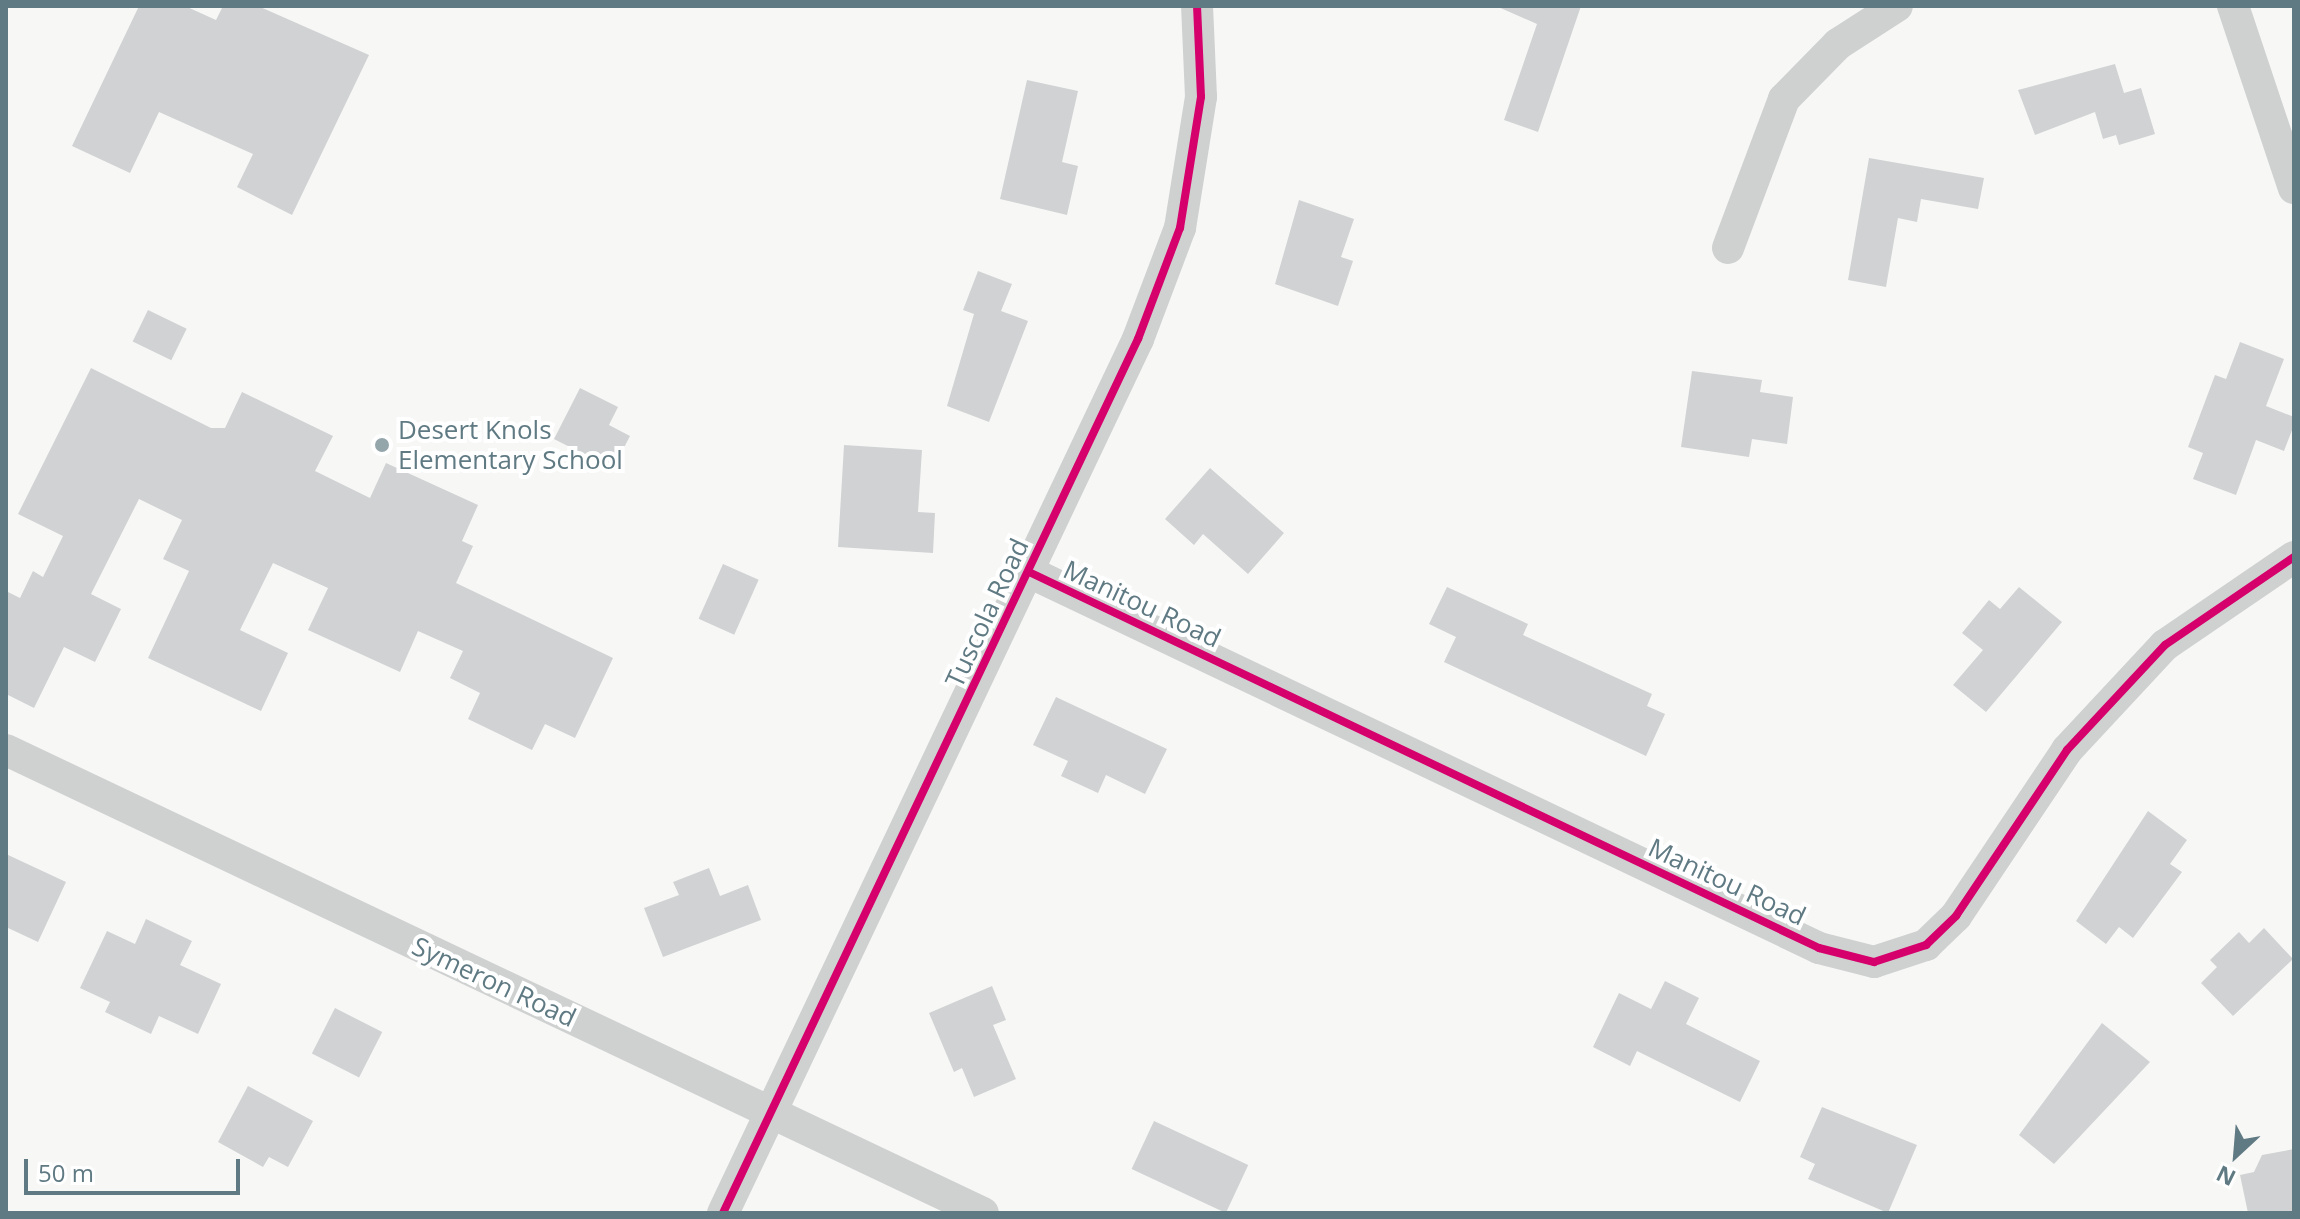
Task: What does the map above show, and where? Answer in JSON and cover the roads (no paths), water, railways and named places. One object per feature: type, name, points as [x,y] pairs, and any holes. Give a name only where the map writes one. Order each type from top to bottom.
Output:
[{"type":"street","name":"Tuscola Road","points":[[723,1213],[1138,339],[1180,228],[1201,97],[1197,6]]},
{"type":"street","points":[[1728,248],[1784,99],[1838,44],[1897,6]]},
{"type":"street","points":[[2233,6],[2294,188]]},
{"type":"street","name":"Manitou Road","points":[[1029,572],[1819,948],[1874,962],[1926,945],[1956,916],[2067,750],[2165,645],[2294,557]]},
{"type":"street","name":"Symeron Road","points":[[6,750],[983,1213]]},
{"type":"place","name":"Desert Knols Elementary School","points":[[382,445]]}]
